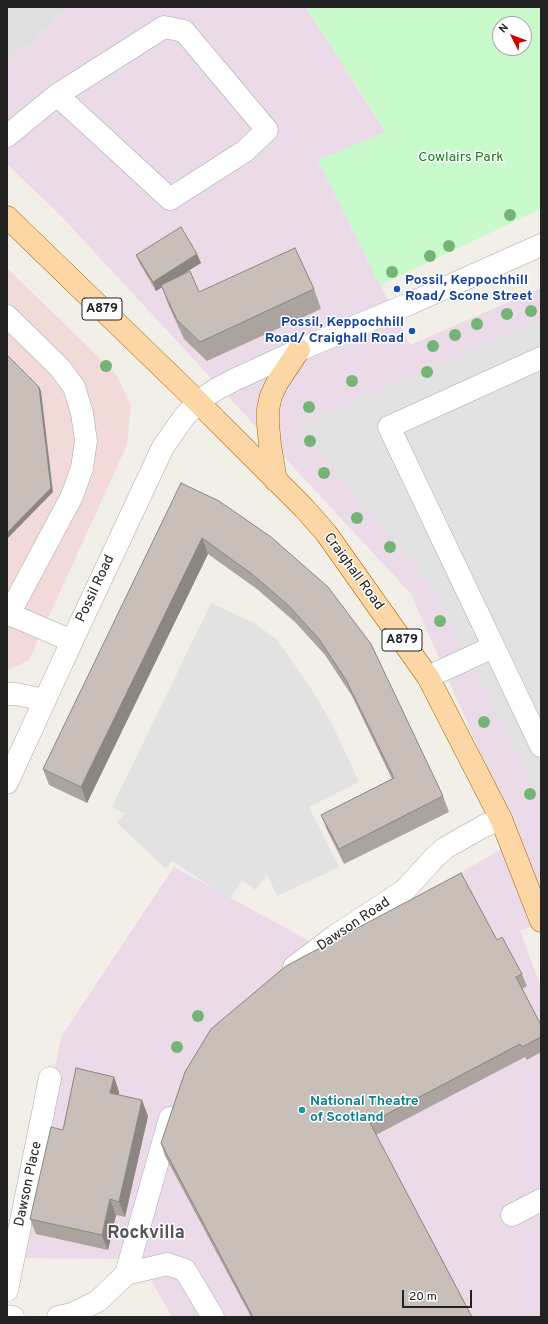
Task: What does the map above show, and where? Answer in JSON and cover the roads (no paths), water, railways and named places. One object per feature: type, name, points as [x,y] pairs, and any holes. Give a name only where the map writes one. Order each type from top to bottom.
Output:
[{"type":"main road","name":"A879","points":[[7,217],[198,402]]},
{"type":"main road","points":[[276,481],[270,445],[268,409],[271,396],[277,384],[299,350]]},
{"type":"main road","name":"Craighall Road","points":[[198,402],[304,508],[326,533],[428,677],[500,819],[541,921]]},
{"type":"street","points":[[7,136],[57,95],[164,27],[184,31],[267,130],[245,151],[170,199],[57,95]]},
{"type":"street","name":"Possil Road","points":[[7,783],[163,447],[184,417],[198,402],[215,390],[234,380],[299,350],[409,304],[541,245]]},
{"type":"street","points":[[7,316],[60,368],[74,388],[82,413],[86,441],[82,468],[72,496],[8,615],[72,641]]},
{"type":"street","points":[[541,358],[390,427],[541,746]]},
{"type":"street","points":[[428,677],[493,647]]},
{"type":"street","points":[[7,694],[16,694],[45,700]]},
{"type":"street","name":"Dawson Road","points":[[277,979],[335,936],[405,890],[445,848],[484,826],[500,819]]},
{"type":"street","name":"Dawson Place","points":[[7,1290],[50,1078]]},
{"type":"street","points":[[126,1274],[175,1103]]},
{"type":"street","points":[[512,1215],[541,1200]]},
{"type":"street","points":[[58,1317],[86,1313],[126,1274],[167,1264],[185,1270],[213,1317]]},
{"type":"street","points":[[7,1316],[13,1317]]},
{"type":"place","name":"Possil, Keppochhill Road/ Scone Street","points":[[397,289]]},
{"type":"place","name":"Possil, Keppochhill Road/ Craighall Road","points":[[412,331]]},
{"type":"place","name":"National Theatre of Scotland","points":[[302,1110]]},
{"type":"district","name":"Rockvilla","points":[[146,1234]]},
{"type":"park label","name":"Cowlairs Park","points":[[461,158]]}]
